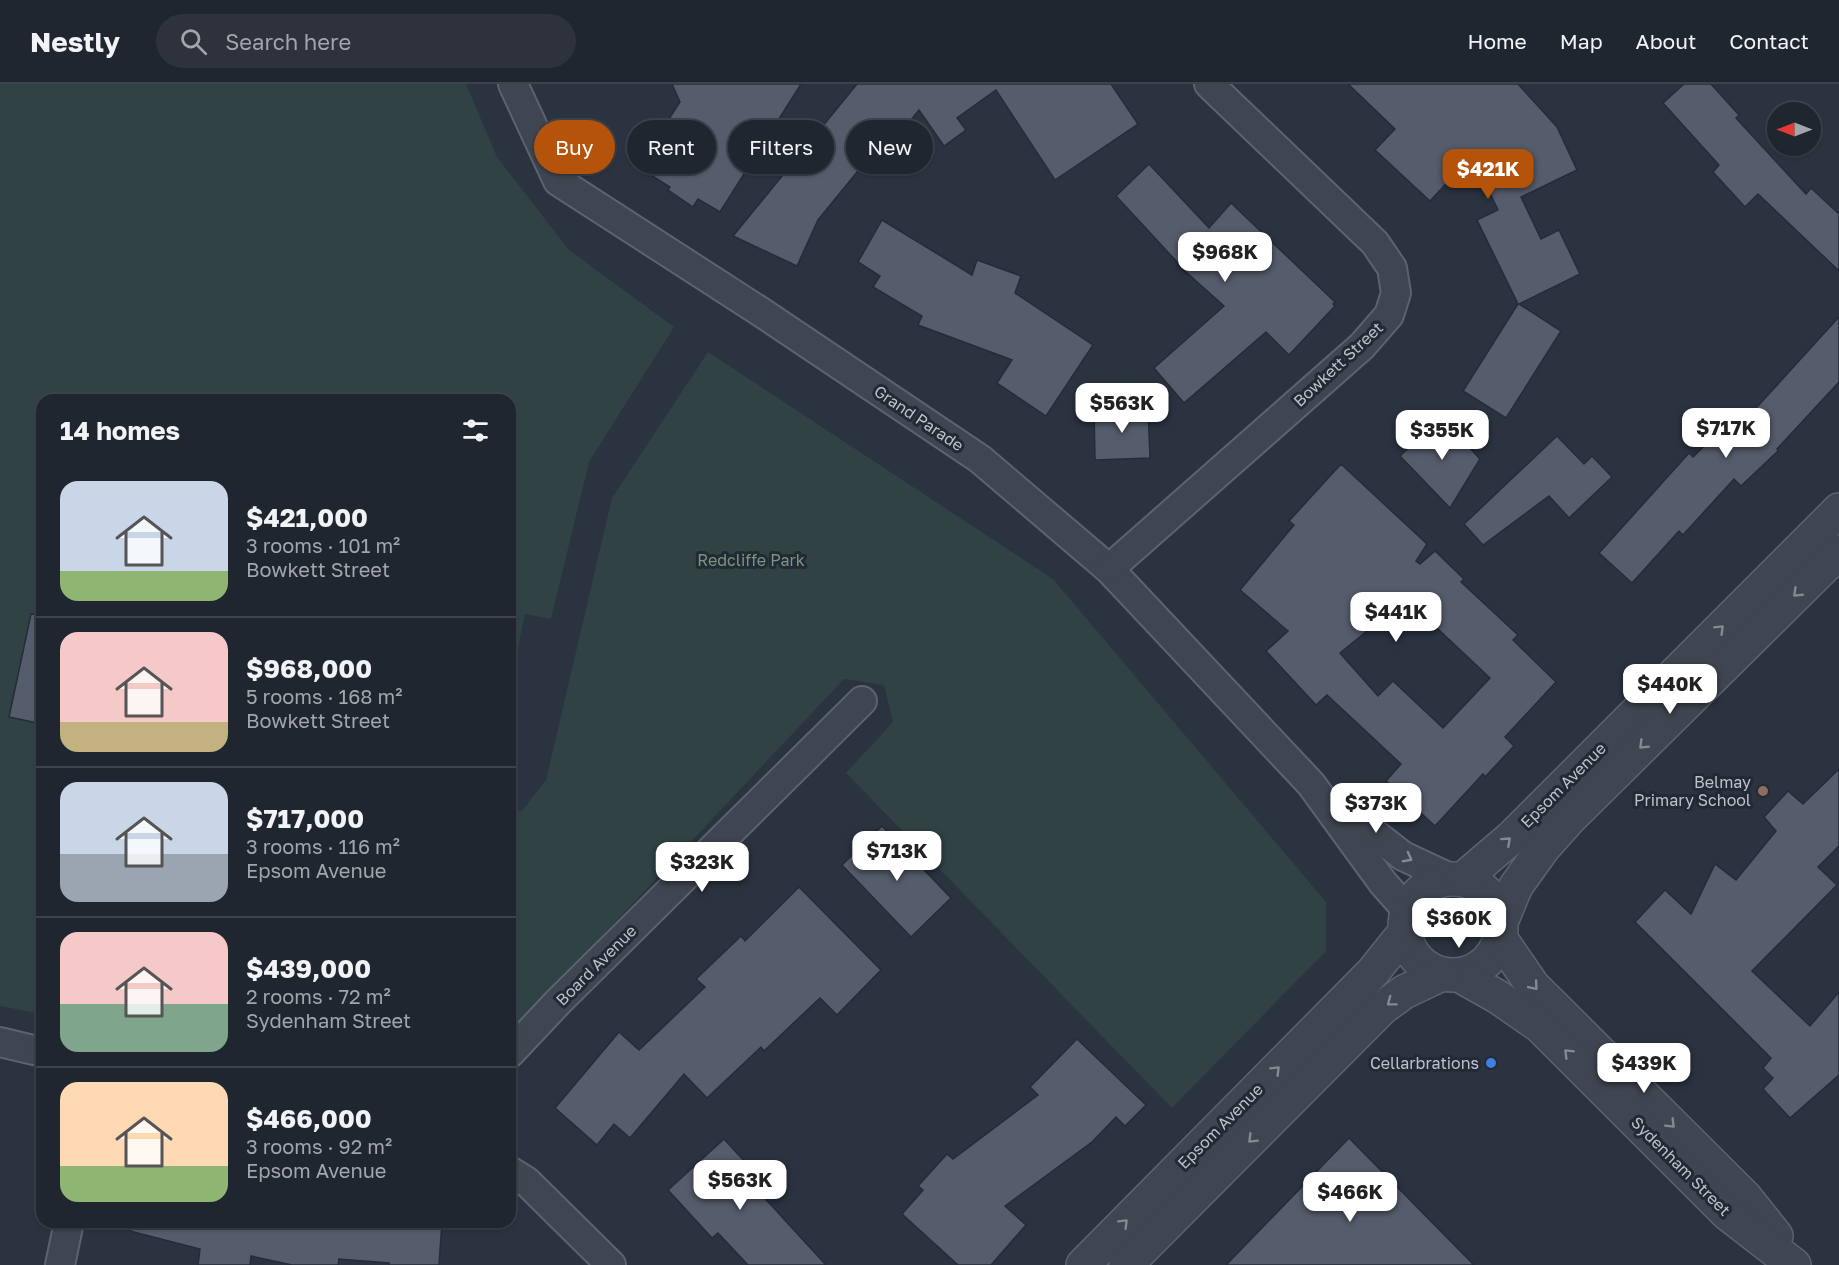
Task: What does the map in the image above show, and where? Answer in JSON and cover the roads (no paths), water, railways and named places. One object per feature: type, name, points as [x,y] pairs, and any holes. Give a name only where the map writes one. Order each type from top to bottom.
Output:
[{"type":"street","name":"Grand Parade","points":[[513,84],[558,181],[980,459],[1109,569],[1311,784],[1383,883],[1406,921]]},
{"type":"street","name":"Bowkett Street","points":[[1109,569],[1362,346],[1389,315],[1396,293],[1392,268],[1375,243],[1209,84]]},
{"type":"street","name":"Epsom Avenue","points":[[1457,878],[1511,838],[1839,510]]},
{"type":"street","name":"Epsom Avenue","points":[[1501,930],[1516,886],[1544,847],[1569,819],[1839,552]]},
{"type":"street","name":"Board Avenue","points":[[516,1047],[558,1002],[862,701]]},
{"type":"street","name":"Grand Parade","points":[[1311,784],[1403,856],[1457,878]]},
{"type":"street","points":[[1457,878],[1475,883],[1485,890],[1498,909],[1501,930],[1494,952],[1485,963],[1473,971],[1450,975],[1428,969],[1416,959],[1408,947],[1406,921],[1419,891],[1429,884],[1457,878]]},
{"type":"street","name":"Epsom Avenue","points":[[1083,1265],[1373,972],[1406,921]]},
{"type":"street","name":"Sydenham Street","points":[[1501,930],[1533,986],[1745,1197],[1799,1265]]},
{"type":"street","name":"Epsom Avenue","points":[[1126,1265],[1382,1008],[1404,992],[1450,975]]},
{"type":"street","name":"Sydenham Street","points":[[1450,975],[1498,997],[1540,1026],[1728,1214],[1794,1265]]},
{"type":"street","points":[[0,1042],[36,1051]]},
{"type":"street","points":[[516,1174],[526,1180],[611,1265]]},
{"type":"street","points":[[60,1265],[68,1228]]},
{"type":"place","name":"Belmay Primary School","points":[[1763,791]]},
{"type":"place","name":"Cellarbrations","points":[[1491,1063]]},
{"type":"park label","name":"Redcliffe Park","points":[[751,560]]}]
